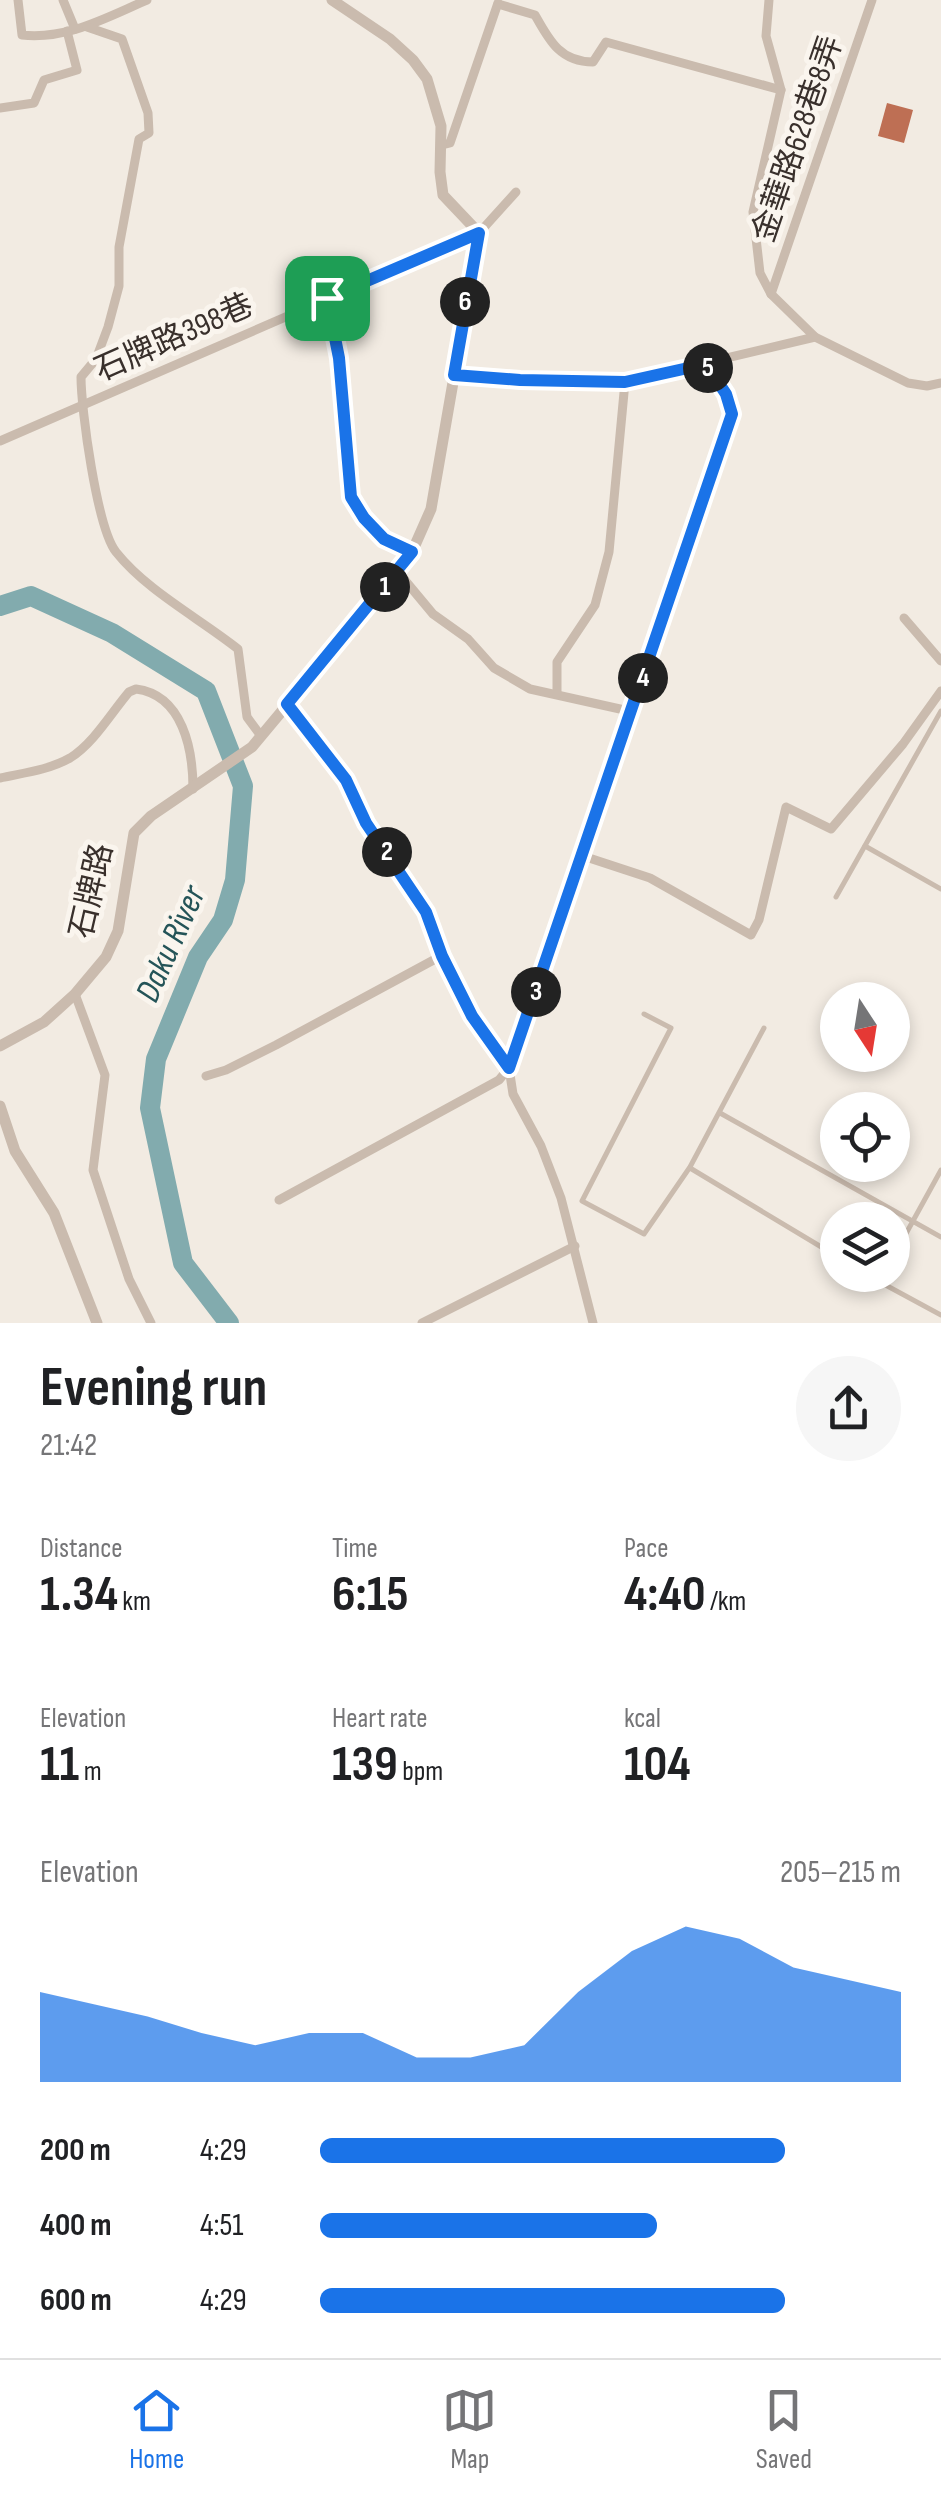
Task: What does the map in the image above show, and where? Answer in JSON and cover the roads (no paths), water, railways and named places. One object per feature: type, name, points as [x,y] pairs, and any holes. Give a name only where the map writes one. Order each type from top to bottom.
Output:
[{"type":"street","points":[[18,0],[22,34],[41,37],[87,27],[147,0]]},
{"type":"street","points":[[0,108],[34,103],[44,80],[78,70],[63,0]]},
{"type":"street","points":[[332,0],[390,39],[427,79],[438,110],[442,195],[479,233],[516,192]]},
{"type":"street","points":[[769,0],[766,36],[781,90],[752,212],[760,273],[771,294],[815,336],[908,384],[941,383]]},
{"type":"street","name":"金華路628巷8弄","points":[[771,294],[872,0]]},
{"type":"street","points":[[442,145],[450,142],[499,2],[535,15],[553,47],[578,62],[592,62],[606,42],[781,90]]},
{"type":"street","points":[[87,27],[122,40],[148,114],[149,133],[139,138],[119,247],[118,286],[108,327],[96,359],[81,377],[98,500],[115,551],[177,606],[238,649],[248,717],[261,736]]},
{"type":"street","name":"石牌路398巷","points":[[0,441],[479,233]]},
{"type":"street","name":"石牌路","points":[[0,1046],[44,1022],[96,972],[118,931],[134,833],[151,816],[252,748],[412,552],[430,510],[479,233]]},
{"type":"street","points":[[327,298],[339,358],[351,497],[384,539],[412,552]]},
{"type":"street","points":[[454,375],[625,382],[815,336]]},
{"type":"street","points":[[278,1200],[499,1080],[509,1068],[732,414],[726,394],[706,364]]},
{"type":"street","points":[[557,694],[556,662],[595,605],[610,552],[625,382]]},
{"type":"street","points":[[398,572],[433,614],[468,639],[494,668],[530,689],[630,711]]},
{"type":"street","points":[[904,618],[941,661]]},
{"type":"street","points":[[0,778],[46,768],[70,758],[136,688],[156,694],[175,711],[188,744],[193,789]]},
{"type":"street","points":[[584,856],[650,878],[752,935],[786,807],[831,828],[903,744],[941,691]]},
{"type":"street","points":[[287,704],[346,780],[366,823],[426,912],[442,956],[472,1016],[509,1068],[513,1094],[541,1146],[575,1246],[593,1323]]},
{"type":"street","points":[[206,1076],[276,1045],[442,956]]},
{"type":"street","points":[[75,994],[106,1075],[94,1170],[130,1279],[151,1323]]},
{"type":"street","points":[[0,1106],[15,1152],[54,1213],[97,1323]]},
{"type":"street","points":[[422,1323],[575,1246]]},
{"type":"lane","points":[[836,897],[941,711]]},
{"type":"lane","points":[[864,846],[941,889]]},
{"type":"lane","points":[[644,1014],[671,1028],[582,1201],[644,1234],[690,1168],[764,1028]]},
{"type":"lane","points":[[720,1112],[941,1237]]},
{"type":"lane","points":[[690,1168],[820,1246]]},
{"type":"lane","points":[[910,1228],[941,1170]]},
{"type":"lane","points":[[898,1292],[941,1315]]},
{"type":"waterway","name":"Daku River","points":[[0,606],[31,596],[112,633],[206,691],[243,786],[235,880],[223,920],[198,957],[156,1059],[150,1108],[183,1263],[229,1323]]}]
